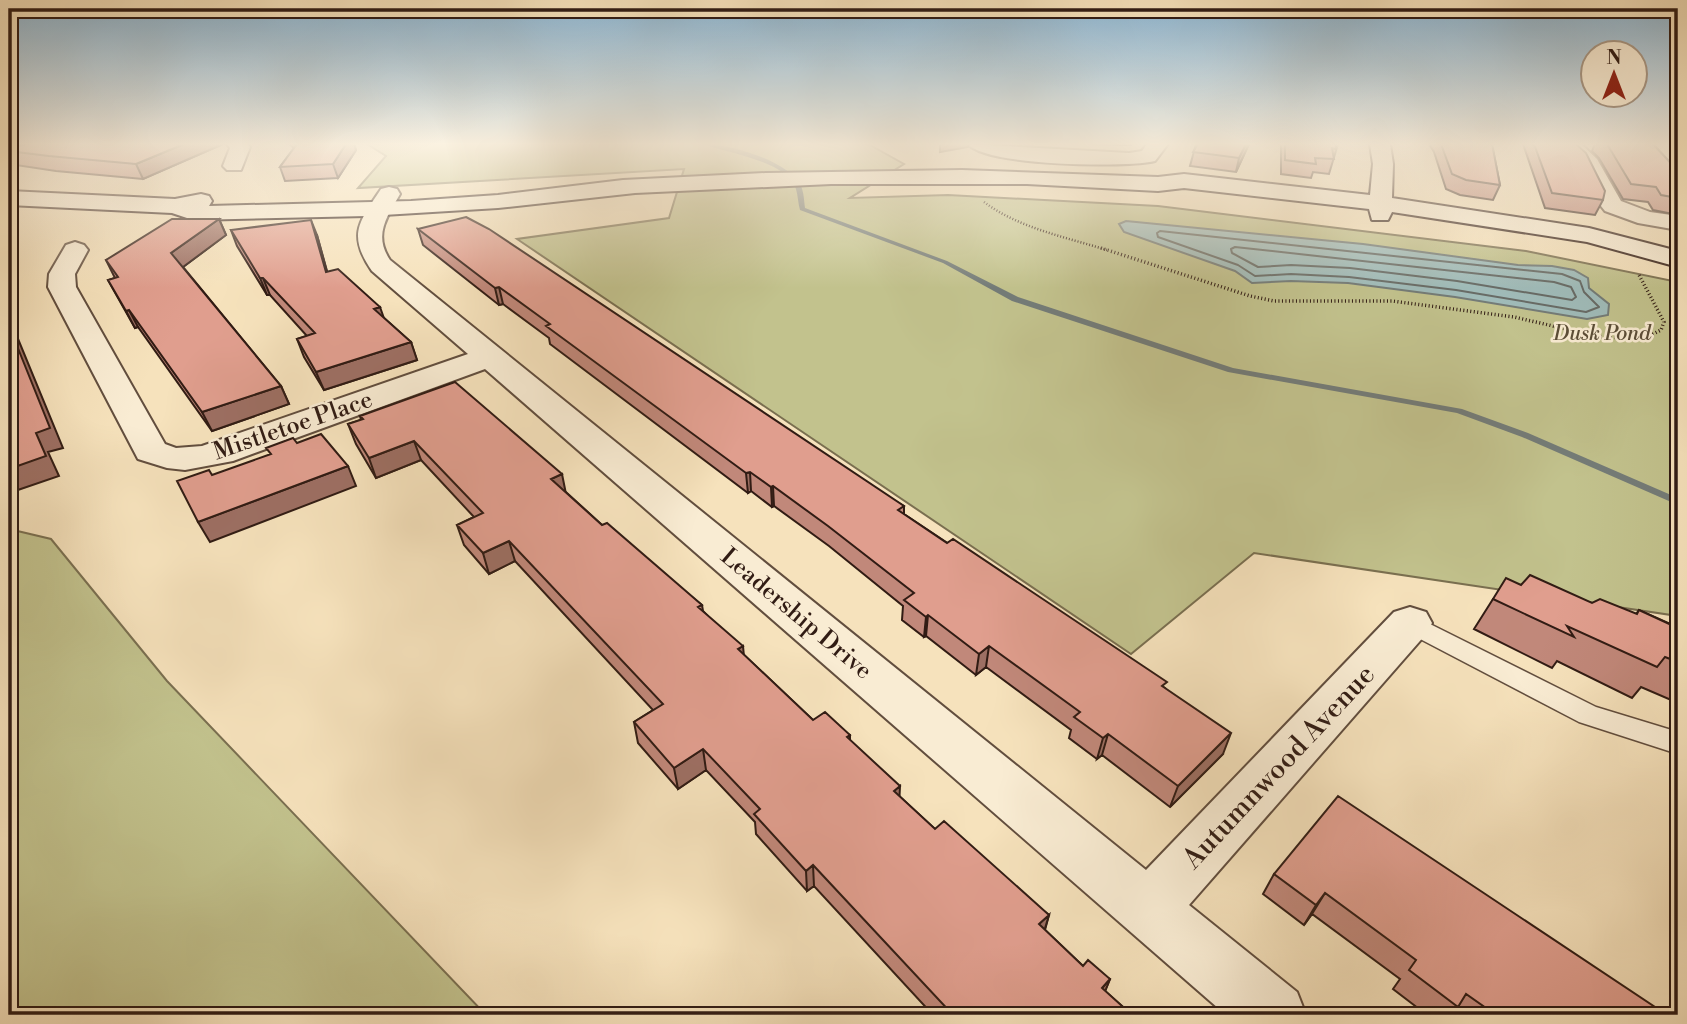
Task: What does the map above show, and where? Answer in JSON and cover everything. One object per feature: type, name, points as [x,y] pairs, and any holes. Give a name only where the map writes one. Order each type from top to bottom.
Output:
[{"type":"street","points":[[9,198],[175,205],[193,213],[385,201],[543,197],[570,192]]},
{"type":"street","points":[[1180,192],[1380,209],[1655,259]]},
{"type":"street","points":[[1380,209],[1381,192]]},
{"type":"street","points":[[1604,192],[1613,206],[1646,218],[1678,223]]},
{"type":"street","name":"Leadership Drive","points":[[385,201],[367,234],[367,242],[376,258],[412,292],[1273,1015]]},
{"type":"street","name":"Mistletoe Place","points":[[75,250],[62,274],[62,287],[152,451],[164,459],[200,458],[220,453],[490,357]]},
{"type":"street","name":"Autumnwood Avenue","points":[[1148,909],[1410,623]]},
{"type":"lane","points":[[1410,623],[1588,715],[1678,743]]},
{"type":"path","points":[[980,197],[1000,215],[1023,225],[1250,296],[1299,303],[1392,301],[1454,308],[1514,317],[1605,338],[1649,336],[1661,331],[1664,322],[1655,259]]},
{"type":"green space","name":"Dusk Pond","points":[[677,192],[860,192],[850,198],[948,195],[1158,206],[1526,251],[1678,282],[1678,616],[1254,553],[1131,654],[517,239],[669,218]]},
{"type":"green space","points":[[9,529],[51,539],[167,681],[486,1015],[9,1015]]},
{"type":"water","points":[[1126,221],[1363,244],[1574,270],[1588,278],[1589,288],[1609,304],[1608,315],[1587,319],[1348,283],[1252,283],[1235,271],[1124,232],[1119,224]]},
{"type":"building","points":[[1552,192],[1605,192],[1603,200]]},
{"type":"building","points":[[1659,192],[1678,192],[1678,198],[1661,195]]},
{"type":"building","points":[[466,217],[489,229],[904,506],[898,510],[947,543],[953,539],[1167,682],[1162,686],[1231,733],[1178,786],[1108,734],[1103,738],[1074,717],[1080,712],[989,646],[979,654],[928,615],[926,617],[904,600],[914,593],[828,526],[773,486],[750,472],[746,473],[546,326],[550,324],[499,287],[495,288],[418,229]]},
{"type":"building","points":[[172,219],[219,219],[171,253],[281,386],[202,412],[129,310],[126,311],[108,280],[118,277],[106,260]]},
{"type":"building","points":[[311,220],[326,272],[338,269],[380,307],[374,309],[411,342],[316,372],[297,339],[315,333],[263,278],[260,278],[231,230]]},
{"type":"building","points":[[9,326],[50,428],[36,433],[46,456],[9,469]]},
{"type":"building","points":[[455,382],[562,474],[551,479],[602,525],[607,523],[702,605],[698,607],[743,646],[738,649],[813,720],[825,712],[850,735],[847,737],[900,786],[894,791],[935,829],[944,821],[1049,915],[1039,924],[1083,966],[1088,960],[1110,979],[1102,988],[1132,1015],[953,1015],[813,865],[806,871],[754,814],[760,809],[703,749],[674,768],[634,722],[663,704],[509,541],[483,553],[457,525],[483,513],[414,441],[369,458],[348,424],[363,419],[360,416]]},
{"type":"building","points":[[321,434],[348,466],[198,522],[177,481],[209,470],[212,475],[271,454],[266,448],[293,438],[297,443]]},
{"type":"building","points":[[1530,575],[1592,603],[1600,599],[1637,614],[1639,610],[1678,628],[1678,662],[1665,657],[1657,667],[1567,626],[1574,637],[1493,599],[1506,578],[1521,585]]},
{"type":"building","points":[[1338,796],[1667,1015],[1496,1015],[1466,994],[1458,1007],[1409,970],[1416,960],[1325,893],[1316,905],[1274,874]]},
{"type":"waterway","points":[[800,192],[802,209],[945,262],[1015,299],[1231,370],[1459,411],[1525,435],[1678,502]]}]
